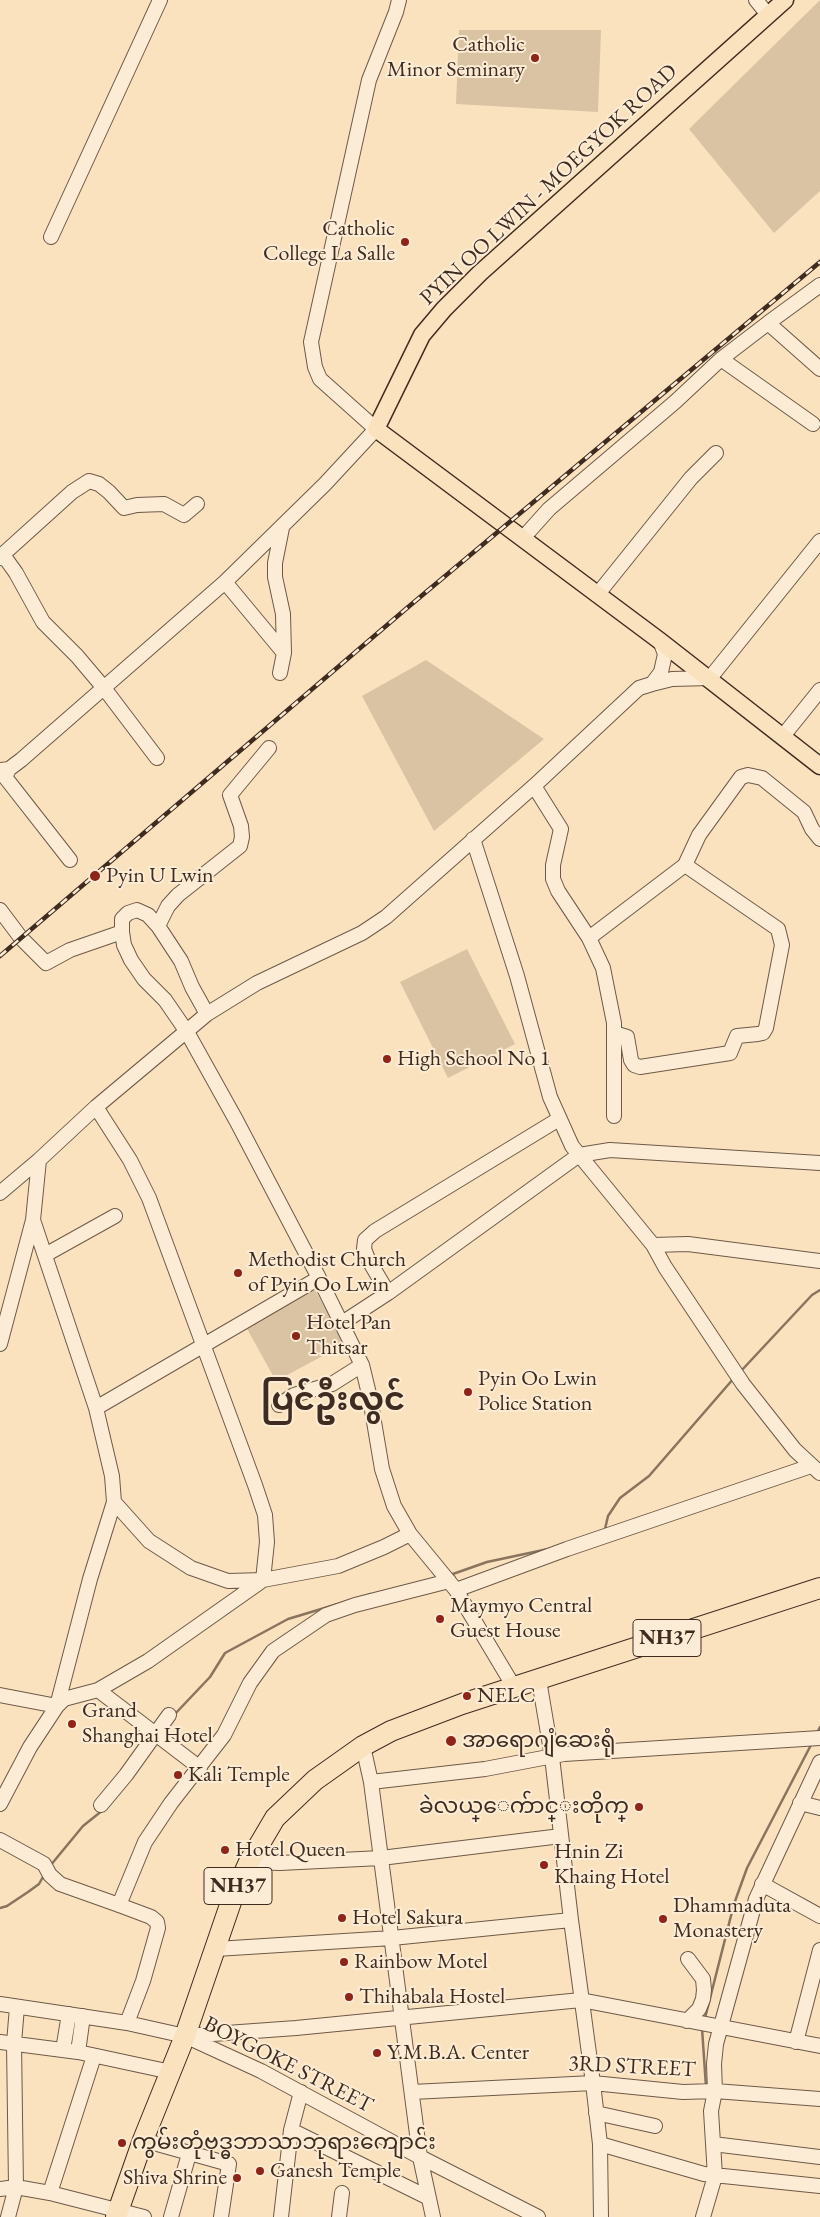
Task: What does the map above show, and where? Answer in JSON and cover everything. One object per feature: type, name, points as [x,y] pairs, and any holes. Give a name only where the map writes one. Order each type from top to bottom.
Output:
[{"type":"highway","name":"NH37","points":[[118,2213],[143,2140],[216,1949],[230,1902],[249,1862],[275,1818],[315,1780],[363,1746],[391,1731],[462,1704],[820,1588]]},
{"type":"main road","name":"PYIN OO LWIN - MOEGYOK ROAD","points":[[376,429],[422,335],[444,309],[480,273],[785,0]]},
{"type":"main road","points":[[376,429],[710,678],[820,766]]},
{"type":"street","points":[[51,237],[160,0]]},
{"type":"street","points":[[70,860],[5,777],[5,769],[104,688],[225,582],[282,528],[376,429],[320,379],[315,367],[311,342],[369,80],[396,12],[398,0]]},
{"type":"street","points":[[756,0],[768,15]]},
{"type":"street","points":[[523,538],[548,509],[675,402],[721,359],[820,285]]},
{"type":"street","points":[[768,322],[820,369]]},
{"type":"street","points":[[721,359],[813,424]]},
{"type":"street","points":[[597,595],[691,478],[716,453]]},
{"type":"street","points":[[0,558],[72,492],[89,481],[98,484],[109,492],[124,508],[137,505],[164,504],[178,514],[184,515],[197,504]]},
{"type":"street","points":[[280,673],[284,653],[283,614],[275,577],[275,563],[282,528]]},
{"type":"street","points":[[0,1193],[40,1160],[96,1106],[207,1014],[257,983],[362,933],[386,917],[534,786],[639,688],[672,679],[710,678],[820,541]]},
{"type":"street","points":[[0,558],[6,559],[16,573],[43,622],[77,656],[104,688],[157,758]]},
{"type":"street","points":[[225,582],[284,653]]},
{"type":"street","points":[[652,684],[661,672],[665,654],[660,641]]},
{"type":"street","points":[[783,736],[820,690]]},
{"type":"street","points":[[158,926],[168,906],[178,895],[240,846],[241,826],[230,795],[269,748]]},
{"type":"street","points":[[588,938],[685,865],[699,835],[742,776],[748,775],[762,778],[804,812],[812,829],[820,839]]},
{"type":"street","points":[[534,786],[561,830],[553,865],[553,879],[558,891],[588,938],[603,968],[613,1013],[614,1116]]},
{"type":"street","points":[[119,1905],[145,1842],[166,1809],[224,1735],[250,1683],[273,1650],[326,1615],[355,1605],[567,1549],[816,1470],[795,1450],[737,1375],[665,1267],[653,1245],[572,1146],[550,1097],[517,976],[473,839]]},
{"type":"street","points":[[614,1033],[627,1037],[631,1060],[634,1065],[640,1067],[730,1053],[737,1036],[764,1033],[782,945],[778,929],[685,865]]},
{"type":"street","points":[[0,910],[21,938],[46,964],[70,950],[122,932]]},
{"type":"street","points":[[207,1014],[192,987],[181,961],[158,926],[148,915],[137,910],[128,913],[122,919],[122,932],[124,945],[131,960],[144,980],[164,1000],[187,1032],[319,1278],[362,1365],[388,1493],[410,1534],[448,1580],[514,1687]]},
{"type":"street","points":[[0,1804],[30,1747],[57,1706],[64,1699],[98,1690],[148,1661],[263,1580],[267,1542],[265,1515],[149,1198],[130,1160],[96,1106]]},
{"type":"street","points":[[388,1293],[368,1260],[364,1248],[364,1240],[375,1231],[559,1119]]},
{"type":"street","points":[[342,1323],[388,1293],[579,1156],[596,1150],[820,1163]]},
{"type":"street","points":[[0,1344],[33,1220],[40,1160]]},
{"type":"street","points":[[45,1255],[115,1216]]},
{"type":"street","points":[[33,1220],[96,1408],[112,1476],[114,1502],[90,1579],[57,1706]]},
{"type":"street","points":[[653,1245],[688,1244],[820,1261]]},
{"type":"street","points":[[96,1408],[319,1278]]},
{"type":"street","points":[[279,1405],[294,1395],[332,1384],[362,1365]]},
{"type":"street","points":[[114,1502],[150,1541],[191,1568],[228,1582],[263,1580],[338,1566],[410,1534]]},
{"type":"street","points":[[539,1680],[552,1757],[581,2000],[593,2083],[600,2144],[601,2217]]},
{"type":"street","points":[[98,1690],[200,1768]]},
{"type":"street","points":[[0,1695],[57,1706]]},
{"type":"street","points":[[101,1805],[169,1716]]},
{"type":"street","points":[[371,1782],[486,1769],[564,1754],[820,1738]]},
{"type":"street","points":[[363,1746],[371,1782],[420,2157],[434,2217]]},
{"type":"street","points":[[704,2217],[711,2175],[713,2144],[709,2091],[714,2064],[716,2026],[756,1899],[820,1762]]},
{"type":"street","points":[[800,1804],[820,1808]]},
{"type":"street","points":[[249,1862],[280,1863],[381,1858],[561,1836]]},
{"type":"street","points":[[0,1840],[47,1870],[60,1884],[151,1917],[157,1922],[158,1928],[127,2024]]},
{"type":"street","points":[[762,1884],[820,1916]]},
{"type":"street","points":[[216,1949],[392,1938],[571,1920]]},
{"type":"street","points":[[796,2042],[820,1950]]},
{"type":"street","points":[[688,1959],[703,1979],[704,1990],[699,2009],[691,2021]]},
{"type":"street","points":[[184,2036],[224,2035],[581,2000],[820,2046]]},
{"type":"street","name":"BOYGOKE STREET","points":[[0,2004],[84,2016],[184,2036],[302,2092],[420,2157],[538,2217]]},
{"type":"street","points":[[8,2217],[16,2187],[7,2042],[17,2007]]},
{"type":"street","points":[[63,2050],[69,2014]]},
{"type":"street","points":[[78,2052],[84,2016]]},
{"type":"street","points":[[7,2042],[78,2052],[170,2072]]},
{"type":"street","points":[[50,2193],[94,2056]]},
{"type":"street","name":"3RD STREET","points":[[412,2092],[593,2083],[820,2099]]},
{"type":"street","points":[[281,2217],[292,2130],[302,2092]]},
{"type":"street","points":[[596,2113],[655,2126]]},
{"type":"street","points":[[292,2130],[428,2196]]},
{"type":"street","points":[[143,2140],[229,2164],[221,2217]]},
{"type":"street","points":[[600,2144],[711,2175],[820,2186]]},
{"type":"street","points":[[713,2144],[820,2157]]},
{"type":"street","points":[[171,2217],[189,2154]]},
{"type":"street","points":[[0,2189],[16,2187],[50,2193],[118,2213],[144,2217]]},
{"type":"street","points":[[339,2217],[342,2192]]},
{"type":"shaded area","points":[[820,0],[820,191],[774,233],[689,129]]},
{"type":"shaded area","points":[[459,30],[601,30],[598,112],[456,104]]},
{"type":"shaded area","points":[[426,660],[544,739],[434,831],[362,696]]},
{"type":"shaded area","points":[[467,949],[515,1044],[448,1078],[400,982]]},
{"type":"shaded area","name":"Hotel Pan Thitsar","points":[[315,1290],[345,1344],[276,1381],[246,1327]]},
{"type":"waterway","points":[[741,1371],[812,1295],[820,1290]]},
{"type":"waterway","points":[[605,1529],[608,1516],[620,1498],[649,1476],[734,1378]]},
{"type":"waterway","points":[[450,1575],[487,1562],[548,1549]]},
{"type":"waterway","points":[[174,1715],[210,1677],[225,1653],[288,1619],[371,1594]]},
{"type":"waterway","points":[[817,1733],[820,1727]]},
{"type":"waterway","points":[[705,2018],[734,1904],[747,1868],[812,1743]]},
{"type":"waterway","points":[[50,1866],[83,1826],[103,1810]]},
{"type":"waterway","points":[[0,1908],[7,1906],[39,1884],[44,1875]]},
{"type":"waterway","points":[[702,2028],[706,2087]]},
{"type":"railway","points":[[0,956],[407,608],[820,262]]},
{"type":"place","name":"Catholic Minor Seminary","points":[[535,58]]},
{"type":"place","name":"Catholic College La Salle","points":[[405,242]]},
{"type":"place","name":"Pyin U Lwin","points":[[95,876]]},
{"type":"place","name":"High School No 1","points":[[387,1059]]},
{"type":"place","name":"Methodist Church of Pyin Oo Lwin","points":[[238,1273]]},
{"type":"place","name":"Hotel Pan Thitsar","points":[[296,1336]]},
{"type":"place","name":"Pyin Oo Lwin Police Station","points":[[468,1392]]},
{"type":"place","name":"Maymyo Central Guest House","points":[[440,1619]]},
{"type":"place","name":"NELC","points":[[467,1696]]},
{"type":"place","name":"Grand Shanghai Hotel","points":[[72,1724]]},
{"type":"place","name":"အာရောဂျံဆေးရုံ","points":[[451,1741]]},
{"type":"place","name":"Kali Temple","points":[[178,1775]]},
{"type":"place","name":"ခဲလယ္ေက်ာင္းတိုက္","points":[[639,1807]]},
{"type":"place","name":"Hotel Queen","points":[[225,1850]]},
{"type":"place","name":"Hnin Zi Khaing Hotel","points":[[544,1865]]},
{"type":"place","name":"Hotel Sakura","points":[[342,1918]]},
{"type":"place","name":"Dhammaduta Monastery","points":[[663,1919]]},
{"type":"place","name":"Rainbow Motel","points":[[344,1962]]},
{"type":"place","name":"Thihabala Hostel","points":[[349,1997]]},
{"type":"place","name":"Y.M.B.A. Center","points":[[377,2053]]},
{"type":"place","name":"ကွမ်းတုံဗုဒ္ဓဘာသာဘုရားကျောင်း","points":[[122,2143]]},
{"type":"place","name":"Ganesh Temple","points":[[260,2171]]},
{"type":"place","name":"Shiva Shrine","points":[[237,2178]]},
{"type":"district","name":"ပြင်ဦးလွင်","points":[[333,1401]]}]
